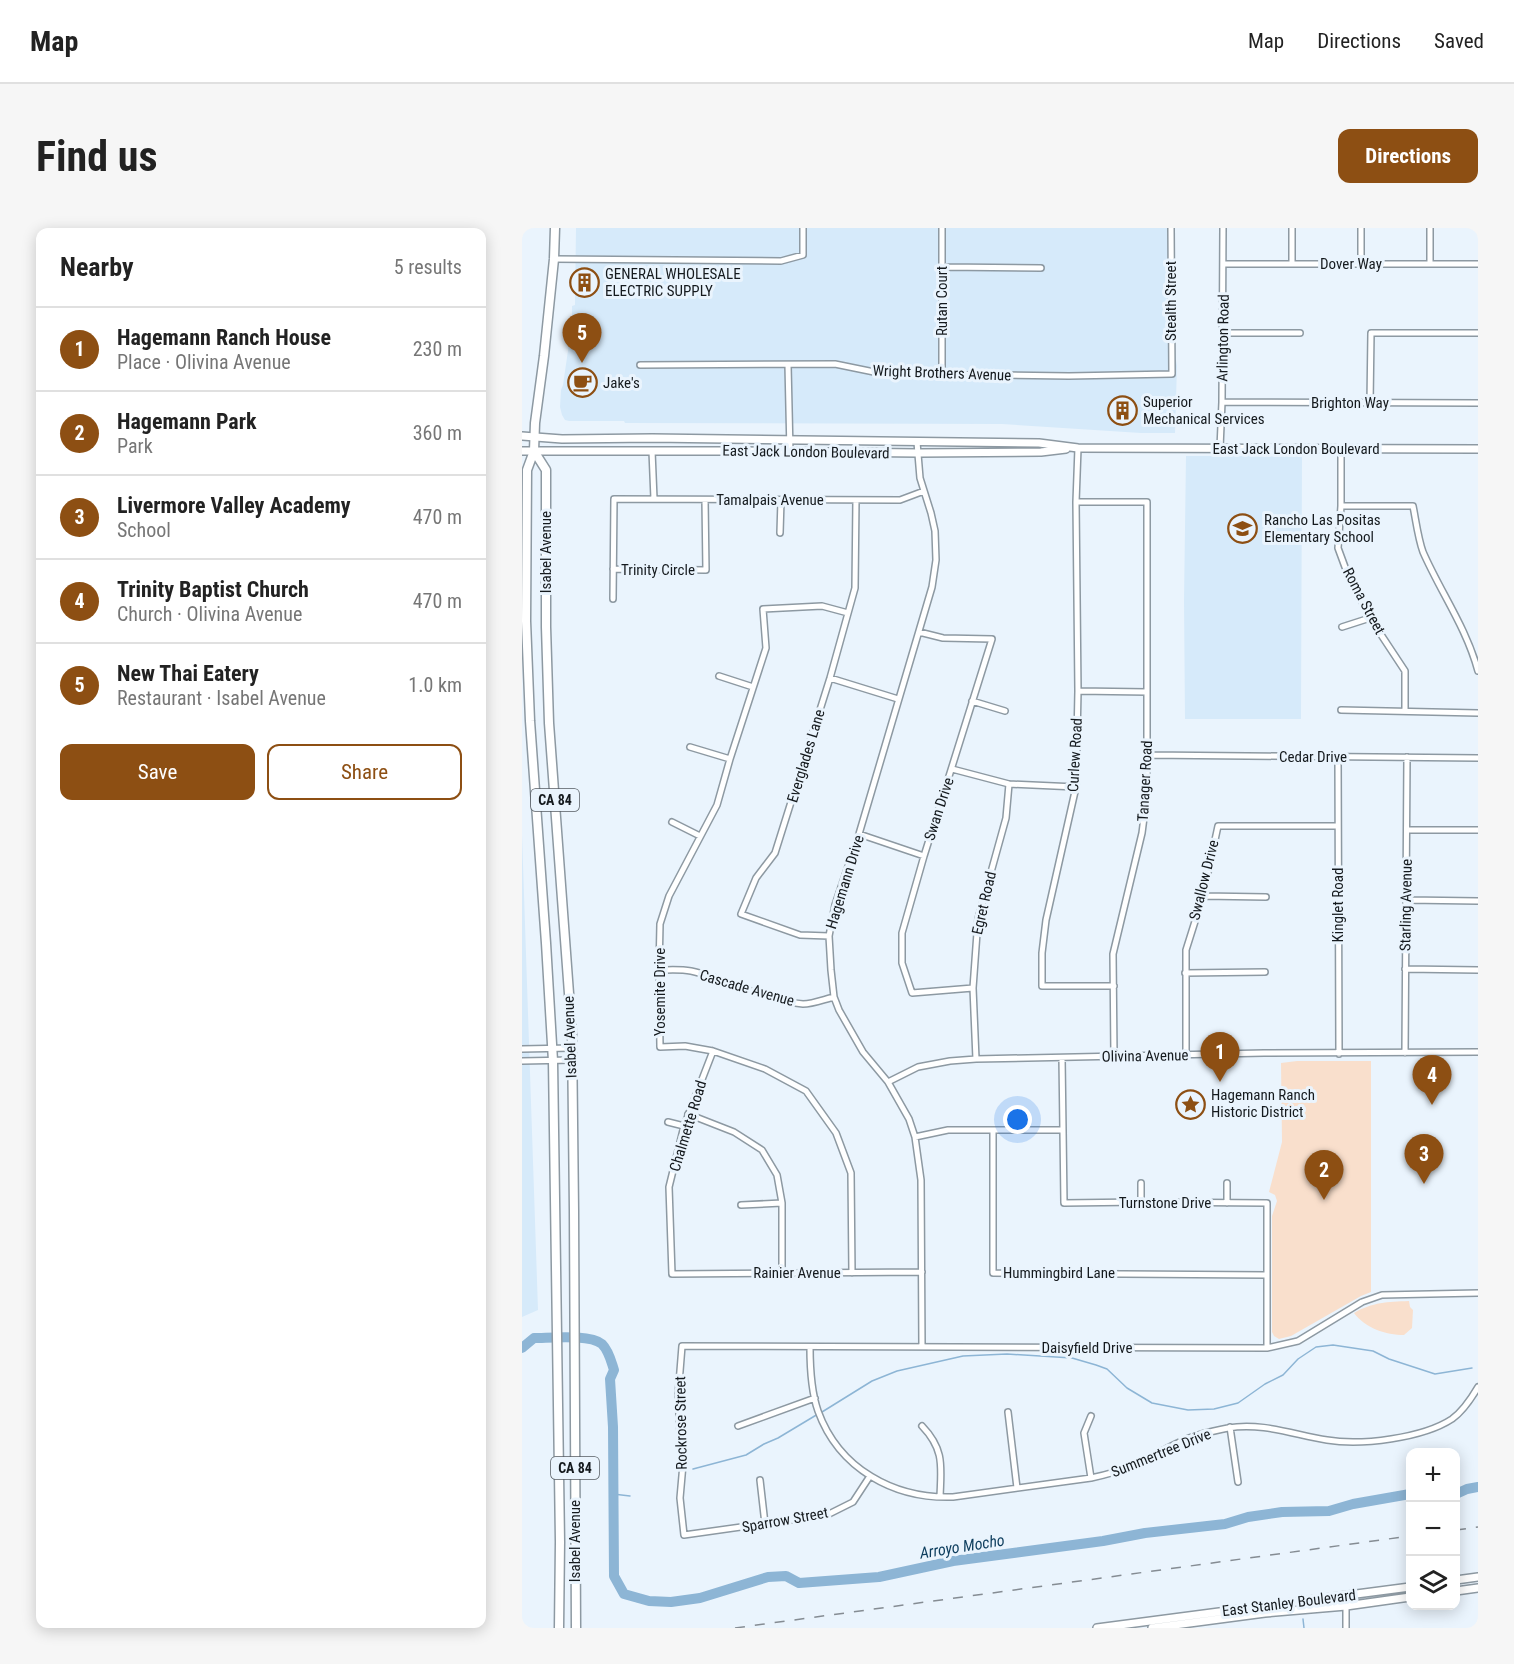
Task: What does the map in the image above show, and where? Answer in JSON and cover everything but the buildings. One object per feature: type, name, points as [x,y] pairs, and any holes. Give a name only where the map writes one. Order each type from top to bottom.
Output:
[{"type":"highway","name":"Isabel Avenue","points":[[555,228],[554,259],[535,423],[534,451],[527,470],[526,632],[553,1061],[560,1542],[559,1628]]},
{"type":"highway","name":"Isabel Avenue","points":[[534,451],[546,470],[546,627],[549,723],[572,1034],[576,1628]]},
{"type":"main road","name":"East Jack London Boulevard","points":[[522,436],[560,439],[656,438],[1039,443],[1077,448]]},
{"type":"main road","name":"East Jack London Boulevard","points":[[522,451],[918,453],[1041,452],[1077,448],[1478,449]]},
{"type":"main road","points":[[1460,1579],[1478,1577]]},
{"type":"main road","name":"East Stanley Boulevard","points":[[1097,1628],[1406,1588]]},
{"type":"main road","points":[[1460,1590],[1478,1588]]},
{"type":"main road","name":"East Stanley Boulevard","points":[[1152,1628],[1193,1625],[1265,1613],[1346,1606],[1406,1598]]},
{"type":"street","points":[[554,259],[782,261],[803,255],[803,228]]},
{"type":"street","name":"Rutan Court","points":[[942,228],[942,374]]},
{"type":"street","name":"Stealth Street","points":[[1171,228],[1172,374]]},
{"type":"street","name":"Arlington Road","points":[[1220,448],[1223,228]]},
{"type":"street","points":[[1292,228],[1292,263]]},
{"type":"street","points":[[1361,228],[1361,263]]},
{"type":"street","points":[[1430,228],[1430,264]]},
{"type":"street","name":"Dover Way","points":[[1224,264],[1478,264]]},
{"type":"street","points":[[942,267],[1041,268]]},
{"type":"street","points":[[1222,333],[1300,333]]},
{"type":"street","points":[[1370,403],[1371,333],[1478,333]]},
{"type":"street","name":"Wright Brothers Avenue","points":[[640,365],[835,364],[879,373],[1069,376],[1172,374]]},
{"type":"street","points":[[788,365],[790,452]]},
{"type":"street","name":"Brighton Way","points":[[1222,402],[1478,403]]},
{"type":"street","name":"Hagemann Drive","points":[[917,442],[920,478],[935,531],[936,560],[932,587],[860,834],[835,905],[829,936],[834,997],[839,1010],[863,1052],[888,1083],[909,1119],[915,1137],[921,1180],[922,1347]]},
{"type":"street","name":"Curlew Road","points":[[1077,448],[1076,787],[1046,920],[1042,953],[1042,986],[1114,986]]},
{"type":"street","name":"Roma Street","points":[[1341,449],[1338,548],[1370,618],[1405,671],[1405,711]]},
{"type":"street","points":[[652,451],[654,499]]},
{"type":"street","name":"Tamalpais Avenue","points":[[613,569],[614,499],[900,500],[924,491]]},
{"type":"street","name":"Trinity Circle","points":[[613,569],[706,570],[705,500]]},
{"type":"street","points":[[780,533],[781,500]]},
{"type":"street","name":"Everglades Lane","points":[[829,936],[800,934],[741,914],[756,878],[775,853],[848,614],[855,588],[856,500]]},
{"type":"street","name":"Tanager Road","points":[[1076,502],[1147,502],[1147,794],[1142,833],[1113,954],[1114,1056]]},
{"type":"street","points":[[1341,506],[1413,506],[1422,548],[1433,574],[1462,626],[1478,671]]},
{"type":"street","points":[[613,569],[613,599]]},
{"type":"street","name":"Yosemite Drive","points":[[848,614],[822,606],[763,609],[766,648],[717,805],[669,896],[660,924],[659,970],[660,1047],[685,1046],[713,1051],[765,1069],[806,1091],[836,1133],[851,1173],[852,1273]]},
{"type":"street","points":[[1342,627],[1370,618]]},
{"type":"street","name":"Swan Drive","points":[[919,632],[943,638],[992,639],[902,933],[902,963],[912,993],[973,988]]},
{"type":"street","points":[[719,676],[753,687]]},
{"type":"street","points":[[830,678],[898,699]]},
{"type":"street","points":[[1078,691],[1147,692]]},
{"type":"street","points":[[972,701],[1005,711]]},
{"type":"street","points":[[1341,710],[1478,713]]},
{"type":"street","points":[[690,747],[730,759]]},
{"type":"street","name":"Cedar Drive","points":[[1147,756],[1478,758]]},
{"type":"street","name":"Kinglet Road","points":[[1338,757],[1339,1054]]},
{"type":"street","name":"Starling Avenue","points":[[1405,1053],[1407,757]]},
{"type":"street","points":[[952,769],[1009,784],[1076,787]]},
{"type":"street","name":"Egret Road","points":[[976,1059],[973,988],[978,919],[1006,818],[1009,784]]},
{"type":"street","points":[[672,822],[700,836]]},
{"type":"street","name":"Swallow Drive","points":[[1186,1054],[1186,950],[1203,896],[1218,825],[1338,825]]},
{"type":"street","points":[[1407,830],[1478,830]]},
{"type":"street","points":[[860,834],[924,856]]},
{"type":"street","points":[[1203,896],[1266,897]]},
{"type":"street","points":[[1407,900],[1478,901]]},
{"type":"street","points":[[1405,969],[1478,970]]},
{"type":"street","name":"Cascade Avenue","points":[[659,970],[692,972],[774,999],[804,1004],[834,997]]},
{"type":"street","points":[[1185,973],[1265,972]]},
{"type":"street","points":[[522,1049],[571,1048]]},
{"type":"street","name":"Chalmette Road","points":[[672,1274],[669,1187],[684,1126],[713,1051]]},
{"type":"street","name":"Olivina Avenue","points":[[888,1083],[918,1067],[976,1059],[1186,1054],[1478,1052]]},
{"type":"street","name":"Turnstone Drive","points":[[1062,1058],[1064,1203],[1267,1203],[1267,1348]]},
{"type":"street","points":[[522,1061],[572,1060]]},
{"type":"street","points":[[688,1114],[734,1132],[762,1150],[777,1175],[782,1203],[782,1273]]},
{"type":"street","points":[[668,1122],[684,1126]]},
{"type":"street","points":[[915,1137],[948,1130],[1063,1130]]},
{"type":"street","name":"Hummingbird Lane","points":[[993,1131],[993,1273],[1266,1275]]},
{"type":"street","points":[[1141,1183],[1141,1202]]},
{"type":"street","points":[[1227,1184],[1227,1203]]},
{"type":"street","points":[[741,1205],[782,1203]]},
{"type":"street","name":"Rainier Avenue","points":[[672,1274],[922,1272]]},
{"type":"street","name":"Daisyfield Drive","points":[[682,1346],[1267,1348],[1298,1341],[1362,1302],[1382,1295],[1478,1293]]},
{"type":"street","name":"Rockrose Street","points":[[682,1346],[678,1396],[679,1423],[684,1453],[680,1498],[684,1535]]},
{"type":"street","name":"Summertree Drive","points":[[810,1347],[811,1383],[824,1425],[834,1442],[855,1465],[870,1476],[900,1491],[920,1496],[940,1497],[1111,1474],[1200,1434],[1230,1427],[1276,1429],[1331,1441],[1366,1441],[1413,1434],[1435,1428],[1454,1417],[1477,1391]]},
{"type":"street","points":[[738,1426],[815,1398]]},
{"type":"street","points":[[1008,1412],[1017,1488]]},
{"type":"street","points":[[1091,1416],[1084,1433],[1091,1478]]},
{"type":"street","points":[[922,1426],[934,1438],[942,1460],[940,1497]]},
{"type":"street","points":[[1230,1427],[1238,1482]]},
{"type":"street","name":"Sparrow Street","points":[[684,1535],[827,1515],[853,1502],[870,1476]]},
{"type":"street","points":[[760,1480],[765,1524]]},
{"type":"street","points":[[1346,1596],[1346,1628]]},
{"type":"shaded area","points":[[576,228],[1175,228],[1175,355],[1177,366],[1175,433],[1002,424],[625,423],[624,421],[565,420],[560,407],[572,323],[572,306],[575,305]]},
{"type":"shaded area","name":"Rancho Las Positas Elementary School","points":[[1186,456],[1302,456],[1301,719],[1185,719]]},
{"type":"shaded area","points":[[522,835],[538,1310],[522,1317]]},
{"type":"shaded area","points":[[1371,1061],[1371,1292],[1291,1336],[1279,1339],[1272,1332],[1272,1216],[1277,1201],[1275,1195],[1269,1192],[1282,1142],[1281,1063]]},
{"type":"shaded area","points":[[1409,1301],[1413,1310],[1412,1328],[1404,1335],[1376,1330],[1354,1313],[1387,1302]]},
{"type":"waterway","name":"Arroyo Mocho","points":[[522,1348],[534,1338],[579,1338],[602,1344],[608,1353],[614,1370],[610,1379],[613,1427],[614,1576],[624,1594],[649,1601],[671,1602],[700,1598],[768,1577],[786,1576],[799,1583],[879,1577],[953,1561],[1103,1541],[1145,1533],[1225,1524],[1248,1517],[1282,1512],[1329,1511],[1353,1504],[1406,1495]]},
{"type":"waterway","name":"Arroyo Mocho","points":[[822,1412],[872,1381],[897,1371],[963,1356],[1007,1354],[1072,1358],[1107,1369],[1127,1388],[1152,1403],[1188,1410],[1214,1409],[1238,1403],[1265,1384],[1283,1375],[1298,1359],[1316,1347],[1333,1345],[1373,1351],[1389,1359],[1435,1374],[1472,1368]]},
{"type":"waterway","name":"Arroyo Mocho","points":[[693,1469],[746,1455],[818,1414]]},
{"type":"waterway","name":"Arroyo Mocho","points":[[1460,1492],[1478,1487]]},
{"type":"waterway","name":"Arroyo Mocho","points":[[613,1494],[630,1496]]},
{"type":"waterway","points":[[1303,1619],[1304,1628]]},
{"type":"railway","points":[[1460,1529],[1478,1527]]},
{"type":"railway","points":[[735,1628],[1406,1537]]},
{"type":"place","name":"GENERAL WHOLESALE ELECTRIC SUPPLY","points":[[584,283]]},
{"type":"place","name":"New Thai Eatery","points":[[582,363]]},
{"type":"place","name":"Jake's","points":[[582,383]]},
{"type":"place","name":"Superior Mechanical Services","points":[[1122,411]]},
{"type":"place","name":"Rancho Las Positas Elementary School","points":[[1243,529]]},
{"type":"place","name":"Hagemann Ranch House","points":[[1220,1082]]},
{"type":"place","name":"Hagemann Ranch Historic District","points":[[1190,1104]]},
{"type":"place","name":"Trinity Baptist Church","points":[[1432,1105]]},
{"type":"place","name":"Livermore Valley Academy","points":[[1424,1184]]},
{"type":"place","name":"Hagemann Park","points":[[1324,1200]]}]
